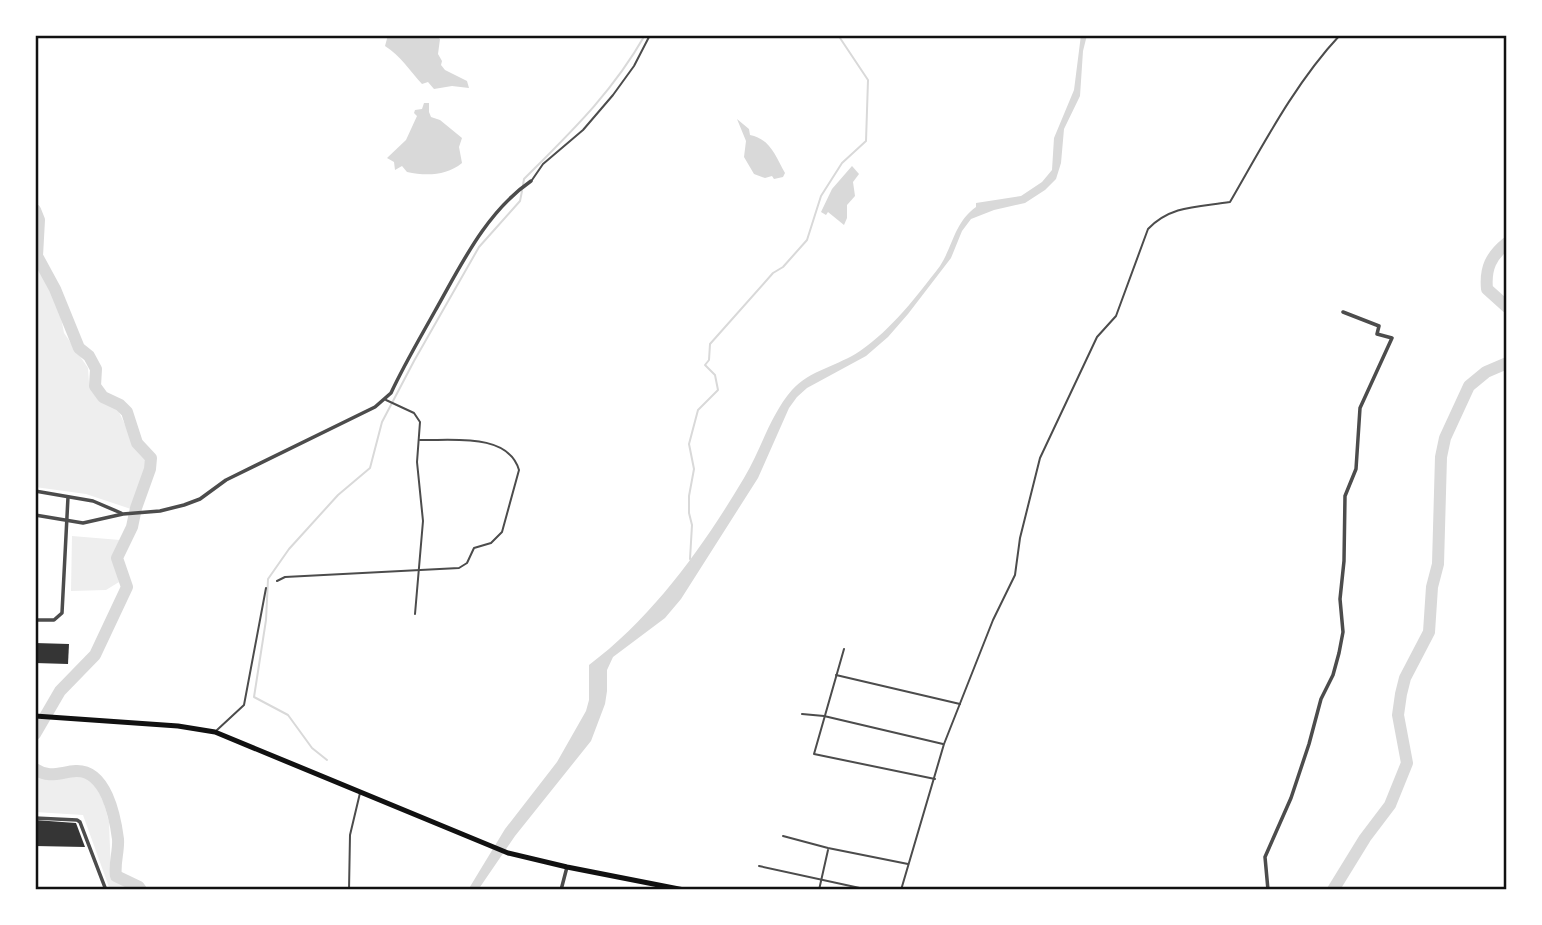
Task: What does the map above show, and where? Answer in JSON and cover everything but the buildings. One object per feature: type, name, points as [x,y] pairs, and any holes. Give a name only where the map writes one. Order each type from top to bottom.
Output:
[{"type":"main road","points":[[37,716],[177,726],[215,732],[499,850],[567,867],[684,890]]},
{"type":"street","points":[[35,515],[83,523],[184,505],[200,499],[226,480],[375,407],[385,400],[457,270],[481,233],[508,200],[531,181]]},
{"type":"street","points":[[1268,890],[1265,857],[1291,798],[1310,744],[1321,699],[1333,675],[1339,653],[1343,632],[1340,599],[1345,561],[1345,496],[1356,469],[1360,408],[1392,338],[1377,334],[1379,326],[1343,312]]},
{"type":"street","points":[[35,491],[93,501],[122,514]]},
{"type":"street","points":[[35,620],[54,620],[62,613],[68,496]]},
{"type":"street","points":[[35,818],[80,822],[106,890]]},
{"type":"street","points":[[561,890],[567,867]]},
{"type":"lane","points":[[531,181],[543,164],[583,130],[613,94],[634,66],[650,35]]},
{"type":"lane","points":[[901,890],[944,744],[993,620],[1015,575],[1020,538],[1040,458],[1097,337],[1116,316],[1148,229],[1155,221],[1177,209],[1230,202],[1261,148],[1321,56],[1340,35]]},
{"type":"lane","points":[[385,400],[414,413],[420,422],[417,462],[423,521],[415,614]]},
{"type":"lane","points":[[276,581],[285,577],[464,567],[474,548],[495,541],[502,532],[519,470],[512,458],[492,444],[420,440]]},
{"type":"lane","points":[[215,732],[244,705],[266,588]]},
{"type":"lane","points":[[844,649],[814,754],[935,779]]},
{"type":"lane","points":[[835,675],[960,704]]},
{"type":"lane","points":[[802,714],[824,716],[944,744]]},
{"type":"lane","points":[[349,890],[350,835],[361,792]]},
{"type":"lane","points":[[783,836],[909,864]]},
{"type":"lane","points":[[819,890],[828,848]]},
{"type":"lane","points":[[759,866],[869,890]]},
{"type":"shaded area","points":[[388,35],[435,35],[440,39],[438,54],[441,65],[445,70],[467,81],[469,88],[452,86],[434,89],[428,82],[422,84],[385,46]]},
{"type":"shaded area","points":[[1081,35],[1087,35],[1083,51],[1080,96],[1064,129],[1061,163],[1056,179],[1025,203],[971,219],[962,231],[951,258],[888,337],[866,356],[807,388],[797,397],[789,408],[758,478],[681,599],[665,618],[613,657],[607,670],[605,704],[591,741],[515,836],[478,890],[468,890],[505,829],[557,762],[586,711],[589,700],[589,665],[655,603],[694,555],[744,478],[778,410],[792,390],[807,378],[860,351],[893,322],[940,266],[963,220],[976,207],[976,203],[1021,196],[1042,182],[1052,170],[1054,138],[1074,90]]},
{"type":"shaded area","points":[[424,103],[429,103],[431,117],[440,120],[462,138],[459,147],[462,163],[436,174],[407,172],[402,166],[395,170],[394,162],[387,158],[406,140],[417,116],[415,110],[422,109]]},
{"type":"shaded area","points":[[737,119],[749,129],[750,135],[762,140],[771,149],[785,173],[783,177],[774,179],[772,176],[765,178],[754,174],[744,157],[746,141]]},
{"type":"shaded area","points":[[852,166],[859,174],[853,182],[855,196],[847,205],[844,225],[828,212],[826,215],[821,212],[832,189]]},
{"type":"shaded area","points":[[35,260],[60,312],[64,333],[88,368],[89,383],[104,401],[118,410],[136,448],[149,461],[131,509],[86,494],[35,487]]},
{"type":"shaded area","points":[[72,536],[120,540],[113,556],[119,582],[106,590],[71,591]]},
{"type":"shaded area","points":[[35,774],[48,780],[86,776],[95,785],[109,822],[111,875],[134,890],[110,890],[83,815],[35,812]]},
{"type":"waterway","points":[[523,185],[524,179],[605,94],[645,35]]},
{"type":"waterway","points":[[690,559],[692,525],[689,496],[694,469],[689,444],[698,410],[718,390],[715,375],[705,365],[709,360],[710,344],[773,273],[783,267],[807,240],[821,196],[842,163],[866,141],[868,80],[838,35]]},
{"type":"waterway","points":[[327,760],[312,748],[288,715],[254,697],[266,620],[268,579],[289,549],[338,495],[370,468],[382,422],[414,361],[479,247],[520,201],[522,191]]},
{"type":"waterway","points":[[35,210],[39,220],[37,256],[55,289],[79,348],[89,356],[96,369],[95,386],[103,397],[120,405],[127,412],[137,443],[151,458],[132,527],[117,558],[127,587],[95,655],[60,691],[35,734]]},
{"type":"waterway","points":[[1507,243],[1490,263],[1487,282],[1487,289],[1507,307]]},
{"type":"waterway","points":[[1333,890],[1365,838],[1390,805],[1407,763],[1398,715],[1405,678],[1429,632],[1432,587],[1438,564],[1441,457],[1445,438],[1469,386],[1486,372],[1507,363]]},
{"type":"waterway","points":[[35,769],[50,774],[76,771],[95,778],[107,796],[114,819],[118,839],[116,876],[141,890]]}]
